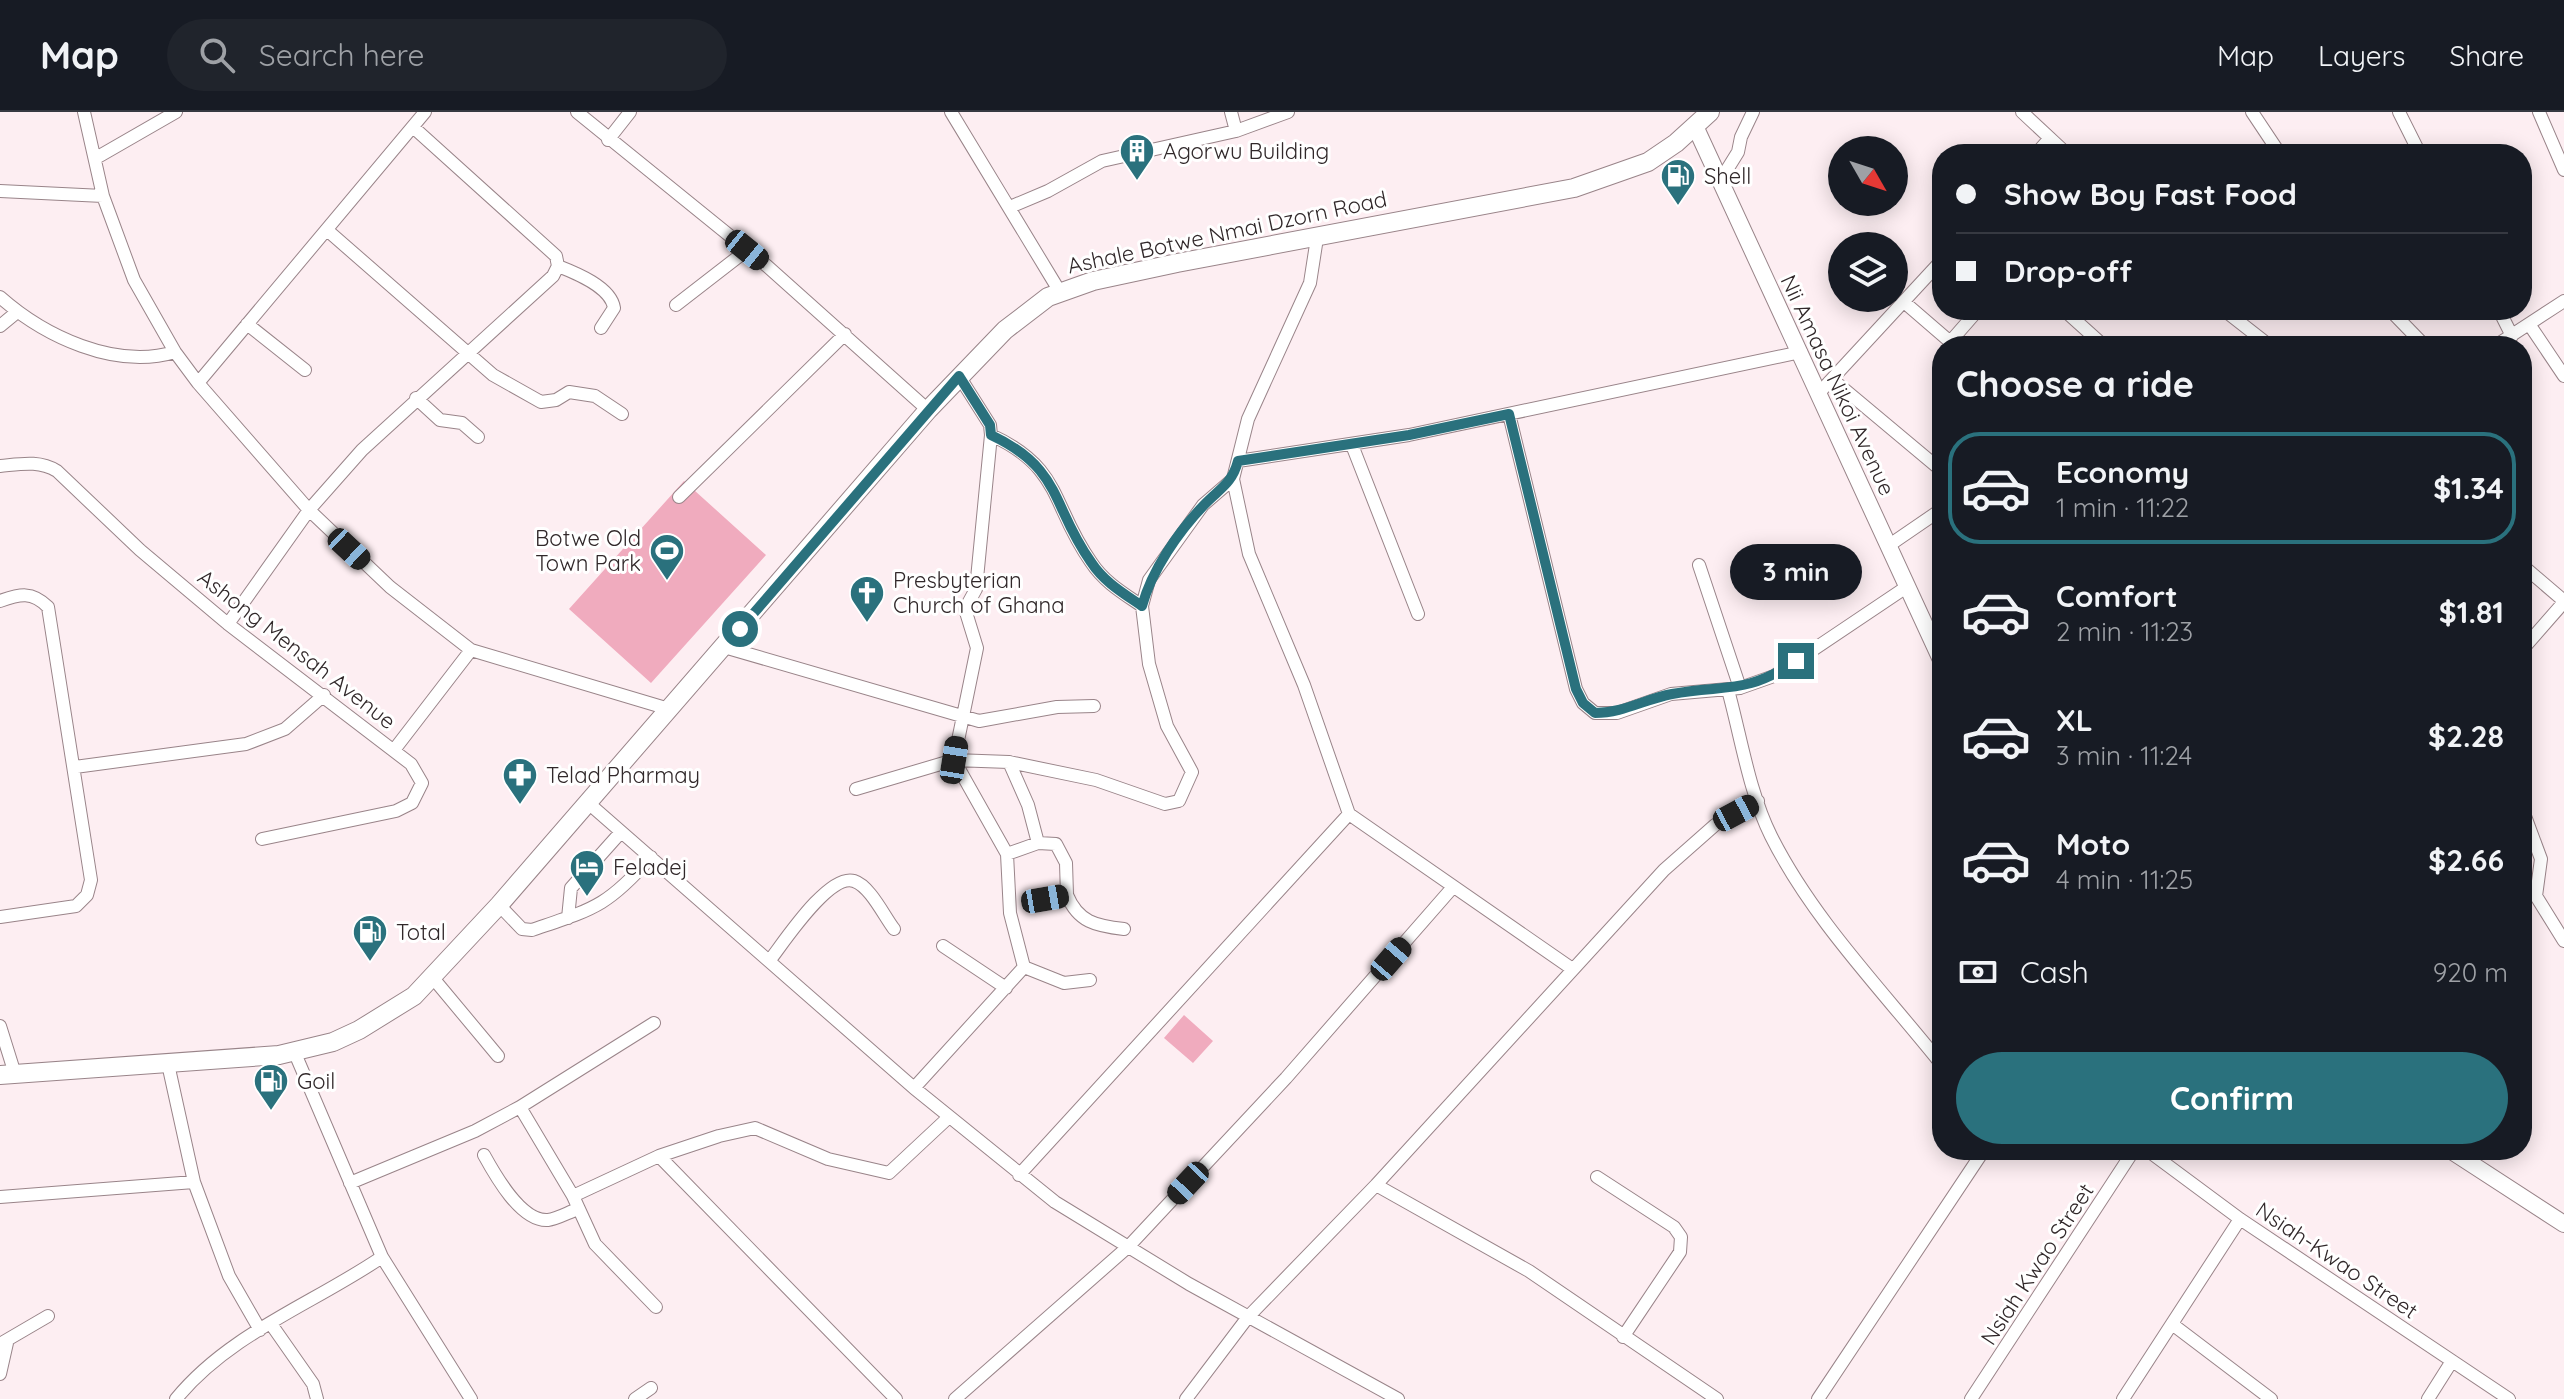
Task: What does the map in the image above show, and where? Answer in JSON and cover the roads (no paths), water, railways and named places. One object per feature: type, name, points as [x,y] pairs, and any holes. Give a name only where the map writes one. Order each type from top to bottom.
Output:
[{"type":"main road","name":"Ashale Botwe Nmai Dzorn Road","points":[[8,1074],[251,1058],[294,1051],[333,1042],[359,1030],[414,996],[499,905],[586,801],[959,376],[1022,315],[1060,292],[1177,263],[1574,188],[1648,162],[1710,112]]},
{"type":"street","points":[[84,112],[103,196],[134,280],[175,352],[198,383],[309,510],[390,587],[471,650],[669,709]]},
{"type":"street","points":[[96,158],[176,112]]},
{"type":"street","points":[[198,383],[425,112]]},
{"type":"street","points":[[577,112],[747,250],[928,410]]},
{"type":"street","points":[[608,140],[630,112]]},
{"type":"street","points":[[1231,112],[1236,131]]},
{"type":"street","points":[[1010,207],[1048,191],[1102,161],[1236,131],[1288,112]]},
{"type":"street","points":[[1720,181],[1738,152],[1741,137],[1753,112]]},
{"type":"street","points":[[2022,112],[2056,144]]},
{"type":"street","points":[[2252,112],[2273,144]]},
{"type":"street","points":[[2399,112],[2415,144]]},
{"type":"street","points":[[2539,112],[2564,170]]},
{"type":"street","points":[[954,114],[1060,292]]},
{"type":"street","name":"Nii Amasa Nikoi Avenue","points":[[1695,126],[1932,640]]},
{"type":"street","points":[[228,624],[309,510],[362,450],[466,352],[553,276],[558,266],[556,256],[413,127]]},
{"type":"street","points":[[2045,144],[2050,138]]},
{"type":"street","points":[[0,191],[103,196]]},
{"type":"street","points":[[327,230],[493,375],[541,402],[556,400],[569,392],[595,396],[622,414]]},
{"type":"street","points":[[1317,238],[1310,283],[1248,419],[1233,479],[1249,554],[1304,685],[1349,814],[1571,968]]},
{"type":"street","points":[[676,305],[747,250]]},
{"type":"street","points":[[558,266],[578,273],[612,299],[614,308],[601,328]]},
{"type":"street","points":[[1908,298],[1932,271]]},
{"type":"street","points":[[0,297],[17,312],[51,333],[105,351],[145,357],[175,352]]},
{"type":"street","points":[[2504,320],[2512,336],[2564,301]]},
{"type":"street","points":[[1908,306],[1943,336]]},
{"type":"street","points":[[0,326],[17,312]]},
{"type":"street","points":[[1819,393],[1895,312]]},
{"type":"street","points":[[1958,336],[1970,320]]},
{"type":"street","points":[[2075,320],[2093,336]]},
{"type":"street","points":[[2237,320],[2257,336]]},
{"type":"street","points":[[2400,320],[2415,336]]},
{"type":"street","points":[[247,324],[305,370]]},
{"type":"street","points":[[2529,324],[2564,376]]},
{"type":"street","points":[[679,497],[845,334]]},
{"type":"street","points":[[1238,461],[1352,445],[1801,352]]},
{"type":"street","points":[[959,376],[990,425],[991,435],[976,589],[965,609],[977,648],[960,716],[954,760],[1007,854],[1010,913],[1024,967]]},
{"type":"street","points":[[1832,379],[1932,463]]},
{"type":"street","points":[[416,398],[440,420],[462,423],[478,437]]},
{"type":"street","points":[[1509,414],[1576,689],[1583,703],[1595,713],[1617,713],[1671,694],[1734,689],[1774,676],[1908,586]]},
{"type":"street","points":[[991,435],[1033,459],[1064,509],[1091,563],[1110,585],[1142,606]]},
{"type":"street","points":[[1352,445],[1390,552],[1418,614]]},
{"type":"street","name":"Ashong Mensah Avenue","points":[[0,466],[46,464],[57,471],[140,550],[228,624],[411,764],[422,783],[412,803],[396,811],[262,839]]},
{"type":"street","points":[[856,789],[954,760],[1009,762],[1031,763],[1096,780],[1165,804],[1179,801],[1192,772],[1167,726],[1149,664],[1142,606],[1149,580],[1158,567],[1203,505],[1233,479]]},
{"type":"street","points":[[1888,546],[1932,516]]},
{"type":"street","points":[[1699,565],[1734,689],[1758,801],[1769,833],[1799,887],[1932,1053]]},
{"type":"street","points":[[2532,574],[2564,601],[2532,638]]},
{"type":"street","points":[[0,601],[25,593],[39,598],[48,607],[91,880],[87,895],[76,906],[0,917]]},
{"type":"street","points":[[724,647],[979,721],[1057,707],[1094,706]]},
{"type":"street","points":[[394,750],[471,650]]},
{"type":"street","points":[[75,767],[246,744],[285,729],[324,695]]},
{"type":"street","points":[[1009,762],[1028,805],[1038,843]]},
{"type":"street","points":[[586,801],[914,1088],[1019,1175],[1084,1222],[1380,1395],[1398,1399]]},
{"type":"street","points":[[1186,1399],[1248,1317],[1376,1185],[1571,968],[1686,847],[1715,825],[1758,801]]},
{"type":"street","points":[[1019,1175],[1349,814]]},
{"type":"street","points":[[568,918],[571,888],[621,832]]},
{"type":"street","points":[[2532,835],[2541,859],[2536,896],[2564,941]]},
{"type":"street","points":[[1007,854],[1038,843],[1056,844],[1066,863],[1067,895],[1073,909],[1085,921],[1124,929]]},
{"type":"street","points":[[499,905],[527,930],[568,918],[612,898],[651,857]]},
{"type":"street","points":[[770,960],[828,888],[844,880],[855,881],[864,887],[894,929]]},
{"type":"street","points":[[955,1399],[1129,1246],[1286,1078],[1453,887]]},
{"type":"street","points":[[1045,899],[1067,895]]},
{"type":"street","points":[[943,946],[1006,988]]},
{"type":"street","points":[[1024,967],[1064,983],[1090,980]]},
{"type":"street","points":[[914,1088],[1024,967]]},
{"type":"street","points":[[433,978],[498,1056]]},
{"type":"street","points":[[350,1183],[475,1131],[520,1107],[654,1023]]},
{"type":"street","points":[[0,1026],[8,1074]]},
{"type":"street","points":[[294,1051],[382,1257],[471,1399]]},
{"type":"street","points":[[168,1064],[194,1182],[229,1276],[313,1384],[317,1399]]},
{"type":"street","points":[[520,1107],[576,1203],[595,1244],[656,1307]]},
{"type":"street","points":[[484,1155],[506,1193],[536,1218],[548,1220],[659,1156],[755,1128],[828,1159],[889,1173],[949,1117]]},
{"type":"street","points":[[659,1156],[896,1399]]},
{"type":"street","points":[[1818,1399],[1977,1160]]},
{"type":"street","name":"Nsiah Kwao Street","points":[[1971,1399],[2127,1160]]},
{"type":"street","name":"Nsiah-Kwao Street","points":[[2160,1160],[2240,1219],[2509,1399]]},
{"type":"street","points":[[2465,1160],[2564,1224]]},
{"type":"street","points":[[1597,1177],[1674,1227],[1681,1237],[1680,1252],[1623,1337]]},
{"type":"street","points":[[0,1197],[194,1182]]},
{"type":"street","points":[[1376,1185],[1529,1271],[1717,1399]]},
{"type":"street","points":[[2123,1399],[2240,1219]]},
{"type":"street","points":[[176,1399],[205,1367],[234,1344],[335,1289],[382,1257]]},
{"type":"street","points":[[0,1374],[3,1343],[48,1316]]},
{"type":"street","points":[[2172,1324],[2271,1399]]},
{"type":"street","points":[[2428,1399],[2452,1361]]},
{"type":"street","points":[[635,1399],[651,1388]]},
{"type":"place","name":"Agorwu Building","points":[[1137,182]]},
{"type":"place","name":"Shell","points":[[1678,207]]},
{"type":"place","name":"Botwe Old Town Park","points":[[667,582]]},
{"type":"place","name":"Presbyterian Church of Ghana","points":[[867,624]]},
{"type":"place","name":"Telad Pharmay","points":[[520,806]]},
{"type":"place","name":"Feladej","points":[[587,898]]},
{"type":"place","name":"Total","points":[[370,963]]},
{"type":"place","name":"Goil","points":[[271,1112]]}]
